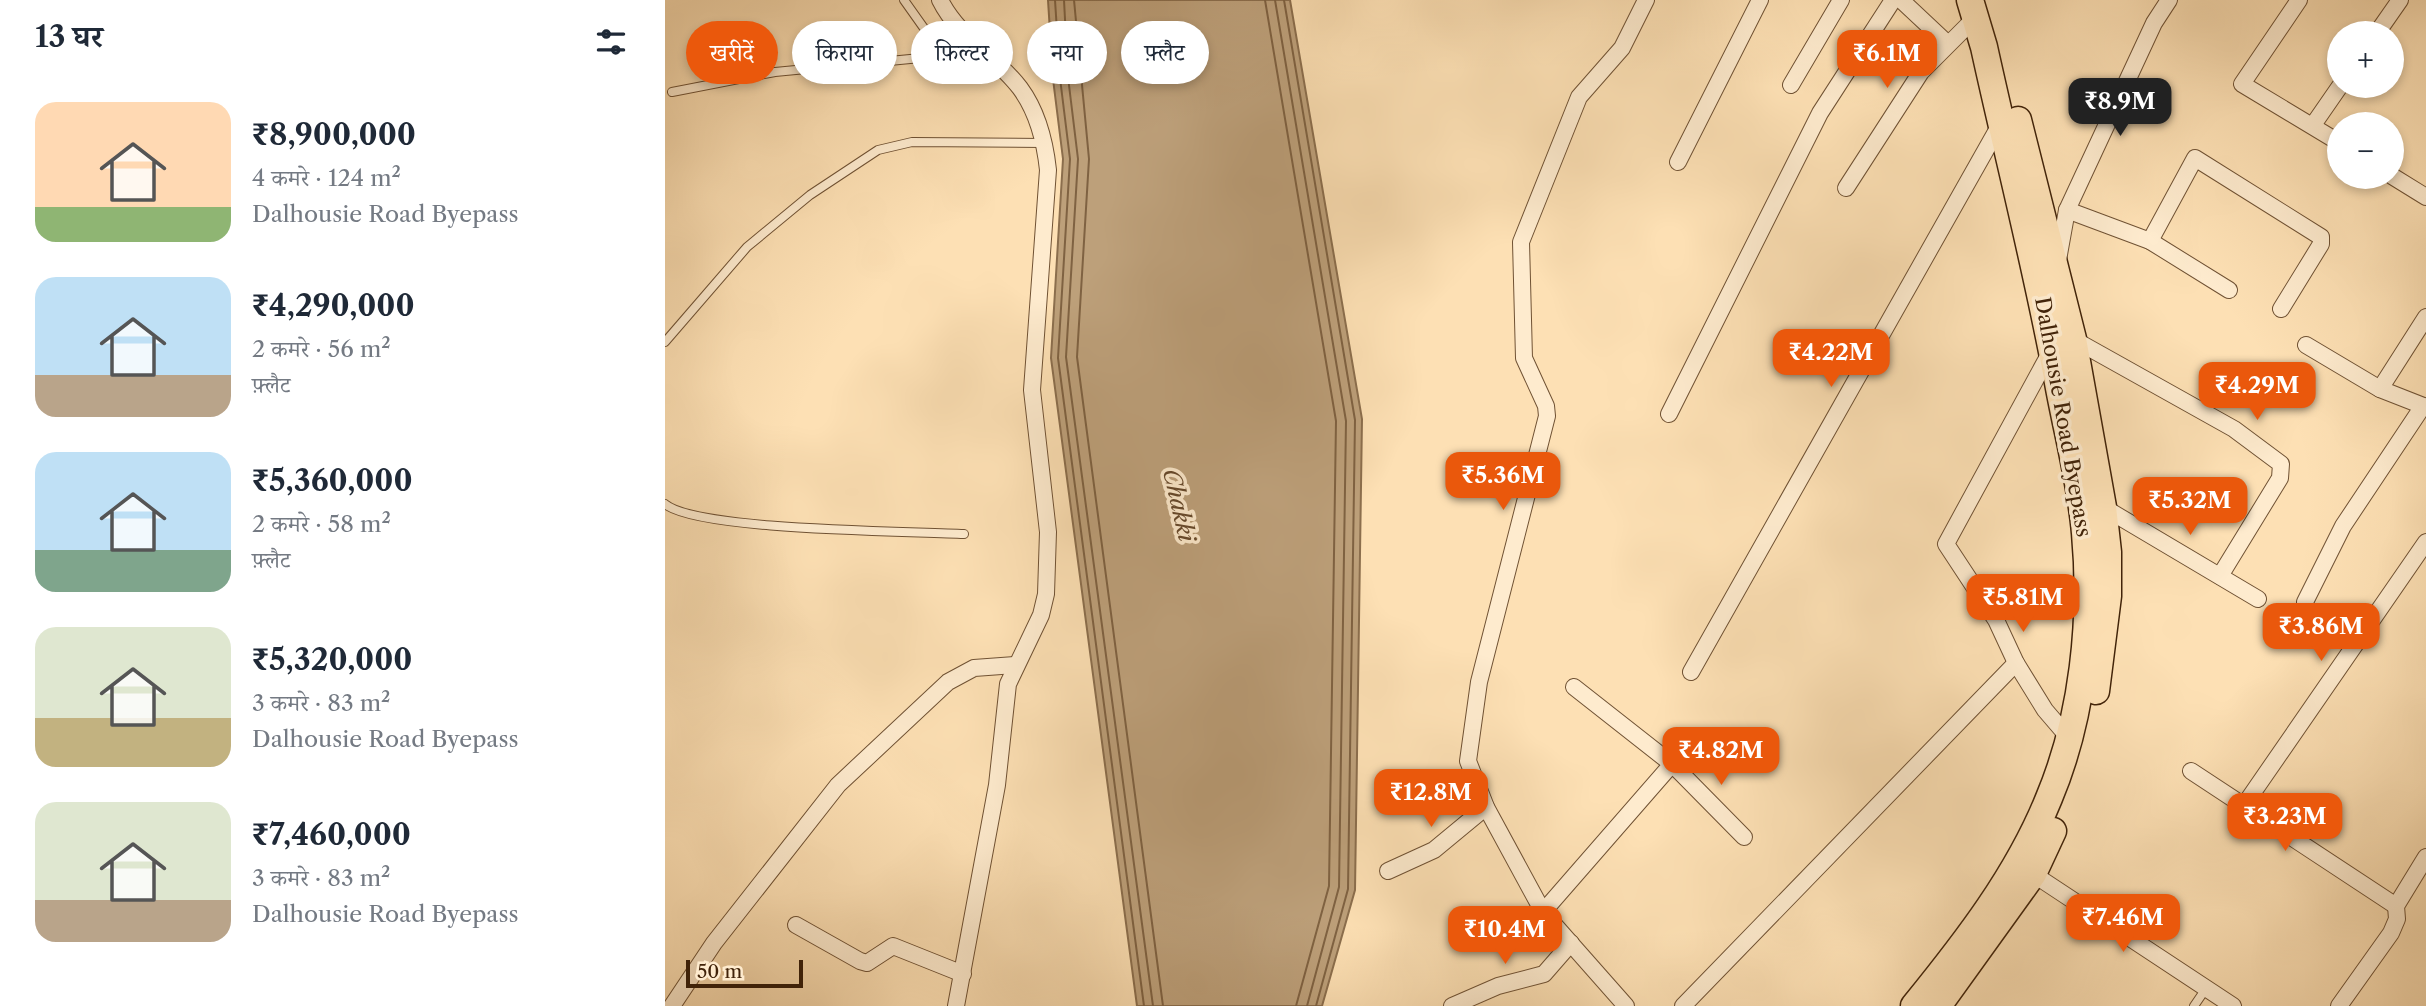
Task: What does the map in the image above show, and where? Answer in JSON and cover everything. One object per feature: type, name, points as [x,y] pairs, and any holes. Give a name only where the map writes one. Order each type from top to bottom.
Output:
[{"type":"highway","name":"Dalhousie Road Byepass","points":[[1915,1006],[1997,895],[2025,849],[2049,799],[2069,738],[2083,663],[2088,571],[2062,344],[2001,123],[1984,47],[1969,12],[1950,0]]},
{"type":"highway","points":[[1938,1006],[2033,874],[2064,807],[2085,745],[2096,694],[2108,596],[2108,552],[2103,507],[2062,344],[2056,269],[1988,0]]},
{"type":"street","points":[[940,0],[952,21]]},
{"type":"street","points":[[1626,1006],[1543,912],[1486,807],[1468,761],[1475,701],[1548,416],[1524,358],[1521,242],[1579,97],[1622,48],[1646,0]]},
{"type":"street","points":[[1678,162],[1760,0]]},
{"type":"street","points":[[1791,85],[1841,0]]},
{"type":"street","points":[[1669,414],[1821,113],[1893,0]]},
{"type":"street","points":[[1901,0],[1948,44]]},
{"type":"street","points":[[2056,269],[2067,210],[2154,23],[2169,0]]},
{"type":"street","points":[[2299,0],[2242,84],[2327,134]]},
{"type":"street","points":[[2385,21],[2400,0]]},
{"type":"street","points":[[1846,188],[1921,72],[1948,44],[1969,12]]},
{"type":"street","points":[[956,1006],[997,785],[1008,684],[1041,615],[1046,594],[1048,532],[1034,435],[1032,390],[1048,170],[1045,143],[1021,90],[1013,82]]},
{"type":"street","points":[[2313,125],[2332,98]]},
{"type":"street","points":[[1691,672],[2001,123]]},
{"type":"street","points":[[2150,241],[2195,158],[2321,237],[2321,244],[2280,309]]},
{"type":"street","points":[[2404,183],[2426,197]]},
{"type":"street","points":[[2067,210],[2150,241],[2228,290]]},
{"type":"street","points":[[2380,389],[2426,317]]},
{"type":"street","points":[[2069,738],[2045,710],[2016,663],[1996,620],[1946,544],[2062,344],[2234,429],[2281,464],[2280,478],[2220,576]]},
{"type":"street","points":[[2305,602],[2343,526],[2425,406],[2380,389],[2307,345]]},
{"type":"street","points":[[2103,507],[2257,599]]},
{"type":"street","points":[[2245,804],[2426,542]]},
{"type":"street","points":[[1682,1006],[2016,663]]},
{"type":"street","points":[[672,1006],[714,943],[838,785],[948,681],[974,668],[1015,665]]},
{"type":"street","points":[[1574,687],[1672,764],[1744,837]]},
{"type":"street","points":[[1543,912],[1672,764]]},
{"type":"street","points":[[2191,771],[2245,804],[2396,906]]},
{"type":"street","points":[[1388,871],[1434,850],[1486,807]]},
{"type":"street","points":[[2339,1006],[2391,933],[2397,919],[2396,906],[2426,857]]},
{"type":"street","points":[[2033,874],[2233,1006]]},
{"type":"street","points":[[796,925],[860,961],[873,961],[885,948],[893,946],[963,974]]},
{"type":"street","points":[[1453,1006],[1498,986],[1544,974],[1571,943]]},
{"type":"lane","points":[[904,0],[919,21]]},
{"type":"lane","points":[[672,92],[775,72],[911,58]]},
{"type":"lane","points":[[665,342],[747,247],[810,195],[878,150],[912,142],[1045,143]]},
{"type":"lane","points":[[665,504],[673,510],[696,517],[964,534]]},
{"type":"lane","points":[[2194,1006],[2207,987]]},
{"type":"water","name":"Chakki","points":[[1048,0],[1290,0],[1362,419],[1355,890],[1322,1006],[1137,1006],[1051,358],[1063,159],[1054,84],[1107,84],[1107,21],[1049,21]]}]
